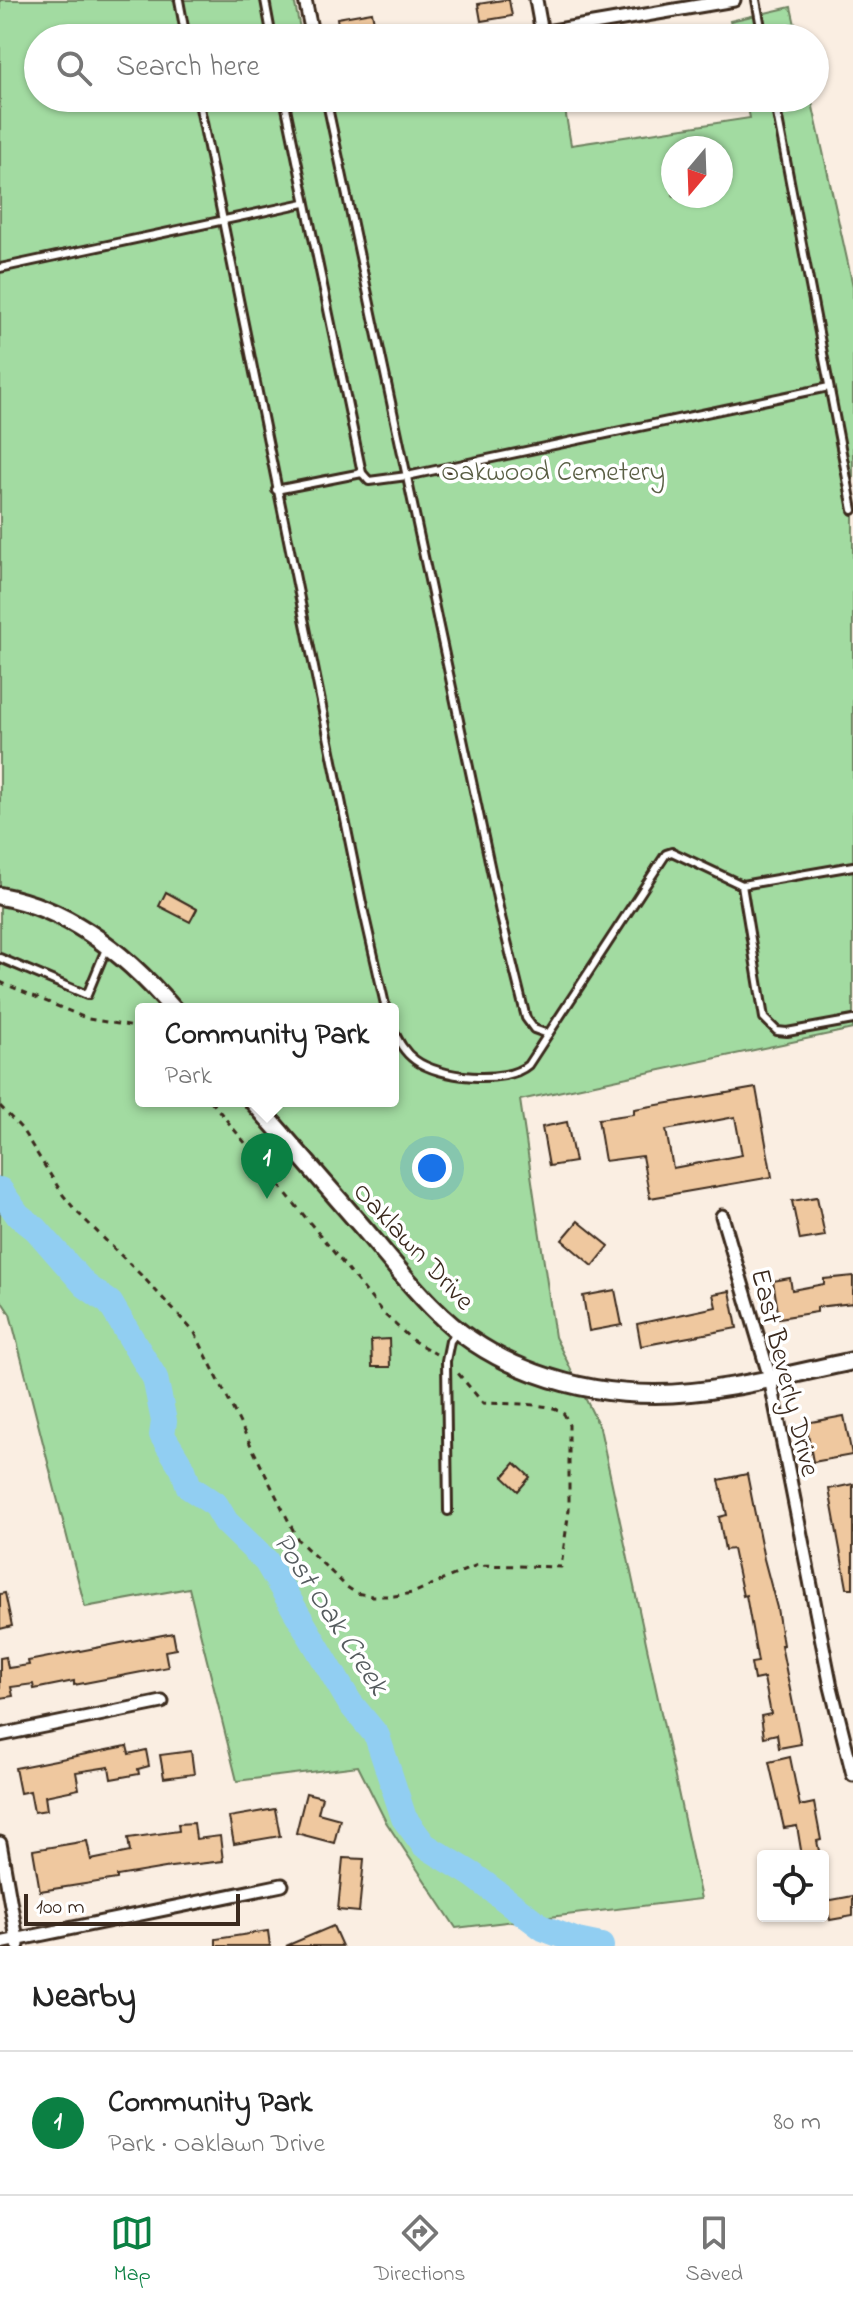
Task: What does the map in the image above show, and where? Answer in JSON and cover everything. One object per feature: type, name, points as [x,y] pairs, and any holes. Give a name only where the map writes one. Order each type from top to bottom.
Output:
[{"type":"street","points":[[305,0],[310,24]]},
{"type":"street","points":[[536,0],[540,24]]},
{"type":"street","points":[[594,24],[734,0]]},
{"type":"street","points":[[0,896],[61,917],[108,946],[167,1003]]},
{"type":"street","name":"Oaklawn Drive","points":[[258,1107],[432,1308],[491,1352],[525,1369],[561,1382],[611,1392],[688,1392],[853,1361]]},
{"type":"street","name":"East Beverly Drive","points":[[722,1216],[770,1378],[831,1687],[853,1775]]},
{"type":"street","points":[[0,1735],[162,1702]]},
{"type":"street","points":[[0,1843],[17,1943]]},
{"type":"street","points":[[0,1943],[17,1943],[282,1885]]},
{"type":"lane","points":[[179,0],[183,24]]},
{"type":"lane","points":[[265,0],[269,24]]},
{"type":"lane","points":[[756,0],[760,24]]},
{"type":"lane","points":[[201,112],[276,490],[385,1003]]},
{"type":"lane","points":[[287,112],[362,473],[369,481],[407,476],[829,387]]},
{"type":"lane","points":[[329,112],[497,902],[526,1018],[534,1029],[548,1034]]},
{"type":"lane","points":[[777,112],[853,510]]},
{"type":"lane","points":[[0,268],[304,203]]},
{"type":"lane","points":[[276,490],[362,473]]},
{"type":"lane","points":[[399,1044],[417,1062],[439,1070],[495,1078],[521,1071],[666,854],[682,855],[742,885],[853,866]]},
{"type":"lane","points":[[742,885],[760,1003],[767,1023],[777,1031],[787,1032],[853,1020]]},
{"type":"lane","points":[[0,958],[87,995],[108,946]]},
{"type":"lane","points":[[448,1511],[446,1361],[450,1341],[458,1330]]},
{"type":"path","points":[[0,982],[88,1019],[135,1027]]},
{"type":"path","points":[[0,1106],[21,1128],[77,1212],[195,1333],[298,1540],[356,1593],[372,1596],[413,1593],[477,1565],[561,1567],[569,1510],[569,1425],[565,1414],[540,1406],[483,1403],[446,1361],[412,1340],[384,1314],[216,1107]]},
{"type":"green space","name":"Oakwood Cemetery","points":[[0,0],[294,0],[299,24],[24,24],[24,112],[565,112],[571,145],[750,118],[749,112],[814,112],[853,286],[853,1029],[520,1100],[555,1337],[600,1428],[701,1899],[456,1928],[386,1822],[358,1766],[237,1781],[189,1588],[85,1607],[10,1314],[0,1299]]},
{"type":"green space","points":[[791,7],[795,24],[731,24],[730,21]]},
{"type":"building","points":[[509,0],[512,16],[481,21],[478,4]]},
{"type":"building","points":[[372,12],[374,24],[338,24],[337,18]]},
{"type":"building","points":[[166,892],[197,909],[190,922],[159,906]]},
{"type":"building","points":[[756,1088],[772,1177],[650,1198],[642,1156],[605,1161],[598,1119],[634,1114],[634,1109]],"holes":[[[735,1117],[742,1155],[673,1168],[666,1130]]]},
{"type":"building","points":[[567,1122],[575,1162],[549,1166],[542,1127]]},
{"type":"building","points":[[817,1197],[825,1236],[800,1240],[792,1201]]},
{"type":"building","points":[[578,1221],[609,1246],[593,1266],[562,1240]]},
{"type":"building","points":[[853,1276],[853,1303],[817,1307],[817,1312],[779,1318],[773,1281],[790,1278],[792,1290],[824,1284],[824,1279]]},
{"type":"building","points":[[615,1290],[622,1325],[589,1331],[583,1296]]},
{"type":"building","points":[[730,1291],[737,1328],[641,1346],[637,1324],[716,1307],[713,1294]]},
{"type":"building","points":[[389,1339],[390,1367],[372,1367],[371,1340]]},
{"type":"building","points":[[844,1416],[852,1455],[813,1462],[806,1423]]},
{"type":"building","points":[[515,1463],[530,1477],[518,1491],[503,1477]]},
{"type":"building","points":[[747,1474],[777,1608],[781,1645],[801,1744],[779,1748],[777,1734],[764,1737],[761,1716],[771,1714],[764,1678],[754,1680],[751,1663],[758,1662],[746,1595],[743,1596],[733,1549],[725,1550],[719,1517],[727,1515],[719,1480]]},
{"type":"building","points":[[853,1484],[853,1588],[847,1588],[829,1489]]},
{"type":"building","points":[[5,1593],[12,1626],[0,1629],[0,1594]]},
{"type":"building","points":[[173,1633],[176,1649],[165,1651],[168,1667],[74,1685],[74,1681],[34,1689],[33,1684],[11,1687],[13,1696],[0,1698],[0,1658],[6,1657],[8,1668],[29,1665],[28,1661]]},
{"type":"building","points":[[127,1746],[129,1754],[146,1750],[149,1766],[138,1769],[139,1774],[111,1779],[109,1767],[76,1772],[79,1789],[45,1796],[47,1810],[34,1812],[30,1791],[20,1793],[15,1768]]},
{"type":"building","points":[[191,1751],[194,1774],[164,1778],[160,1755]]},
{"type":"building","points":[[790,1757],[800,1806],[814,1803],[821,1840],[817,1841],[819,1850],[801,1850],[797,1826],[784,1828],[769,1762]]},
{"type":"building","points":[[306,1793],[322,1797],[318,1813],[340,1819],[334,1843],[296,1833]]},
{"type":"building","points":[[275,1809],[280,1836],[234,1844],[229,1817]]},
{"type":"building","points":[[194,1823],[196,1839],[220,1836],[223,1861],[171,1867],[40,1891],[33,1850],[87,1841],[91,1860],[130,1852],[128,1838],[179,1831],[178,1824]]},
{"type":"building","points":[[343,1858],[364,1859],[359,1912],[338,1910]]},
{"type":"building","points":[[853,1896],[853,1916],[830,1920],[829,1900]]},
{"type":"building","points":[[333,1926],[342,1946],[286,1946]]},
{"type":"building","points":[[268,1931],[270,1946],[216,1946],[216,1939]]},
{"type":"waterway","name":"Post Oak Creek","points":[[0,1190],[18,1215],[36,1229],[85,1285],[110,1303],[155,1378],[164,1421],[162,1435],[183,1469],[189,1487],[216,1505],[226,1522],[266,1561],[350,1703],[377,1736],[404,1818],[424,1845],[473,1875],[543,1928],[601,1946]]},
{"type":"place","name":"Community Park","points":[[267,1199]]}]
